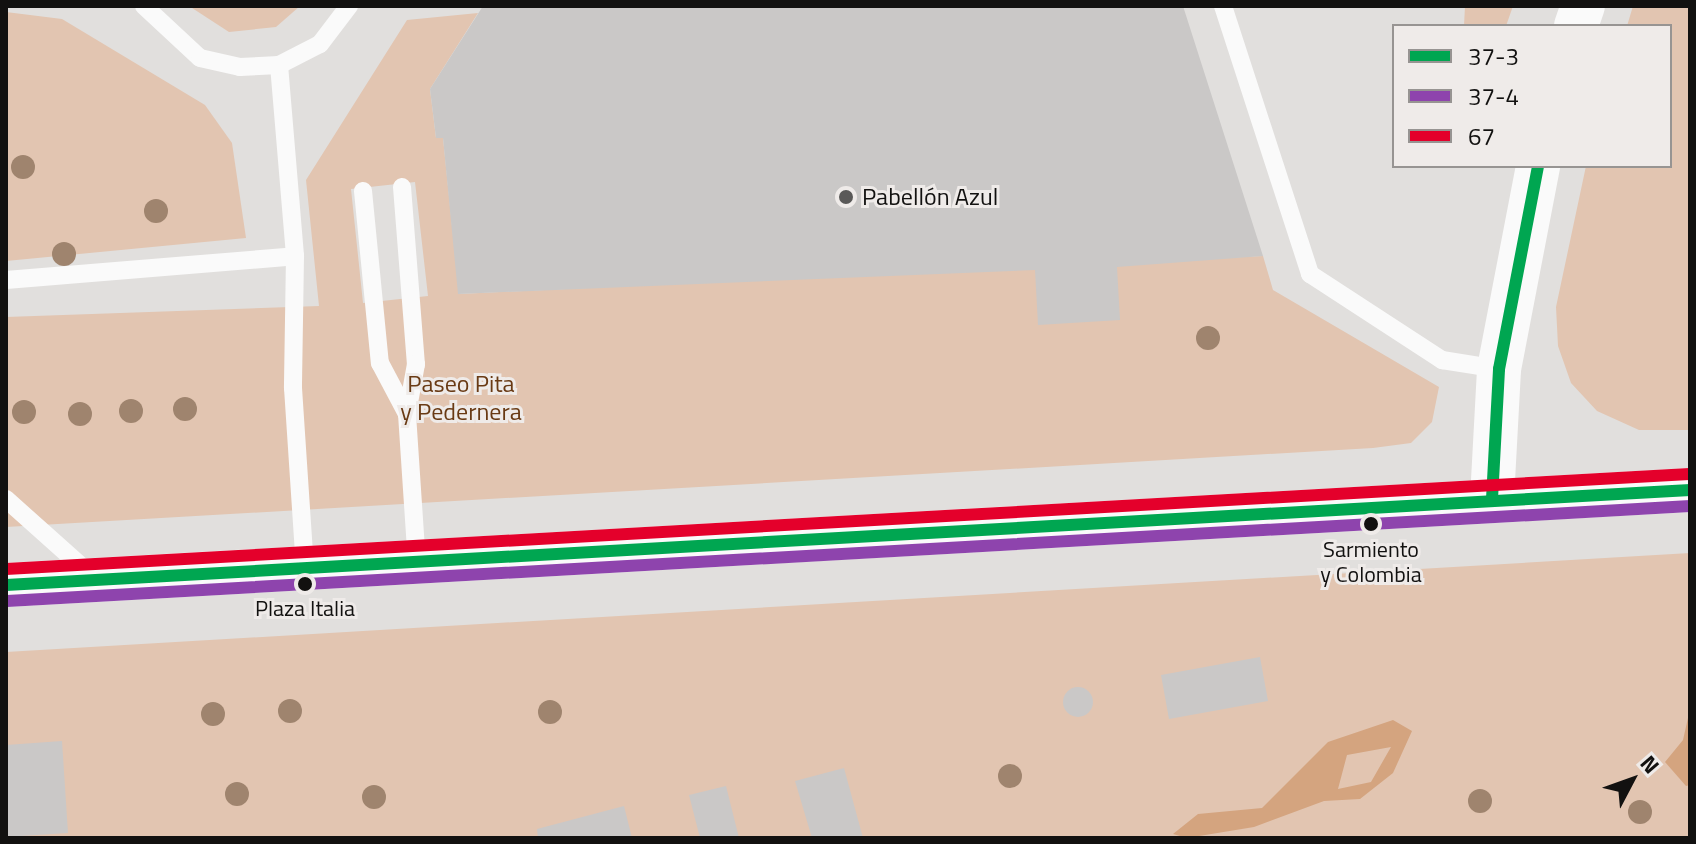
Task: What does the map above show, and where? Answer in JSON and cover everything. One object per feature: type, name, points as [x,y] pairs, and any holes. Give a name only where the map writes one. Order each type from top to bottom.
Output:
[{"type":"main road","points":[[1492,499],[1499,369],[1538,168]]},
{"type":"main road","points":[[6,585],[1690,490]]},
{"type":"lane","points":[[144,6],[200,58],[240,67],[279,65],[320,44],[349,6]]},
{"type":"lane","points":[[1223,6],[1310,274],[1442,360],[1499,369]]},
{"type":"lane","points":[[279,65],[295,256],[293,388],[305,569]]},
{"type":"lane","points":[[402,187],[416,364],[407,414],[417,563]]},
{"type":"lane","points":[[363,191],[380,363],[407,414]]},
{"type":"lane","points":[[6,280],[295,256]]},
{"type":"lane","points":[[6,499],[98,581]]},
{"type":"green space","points":[[189,6],[300,6],[276,27],[229,32]]},
{"type":"green space","points":[[1465,6],[1513,6],[1507,24],[1464,24]]},
{"type":"green space","points":[[1633,6],[1690,6],[1690,430],[1639,430],[1597,411],[1571,383],[1558,346],[1556,307],[1586,168],[1672,168],[1672,24],[1628,24]]},
{"type":"green space","points":[[6,12],[62,19],[205,105],[232,143],[246,238],[6,261]]},
{"type":"green space","name":"Paseo Pita y Pedernera","points":[[478,13],[430,89],[436,138],[443,138],[459,294],[1263,256],[1273,290],[1439,387],[1432,422],[1411,443],[1373,448],[6,527],[6,317],[319,306],[306,180],[407,20]],"holes":[[[415,182],[428,296],[363,303],[351,189]]]},
{"type":"green space","points":[[1690,553],[1690,838],[6,838],[6,652]]},
{"type":"shaded area","points":[[1690,709],[1690,785],[1686,786],[1665,762],[1683,740]]},
{"type":"shaded area","points":[[1393,720],[1412,731],[1393,773],[1360,799],[1324,801],[1254,827],[1187,838],[1173,834],[1198,814],[1262,808],[1328,742]],"holes":[[[1391,747],[1371,782],[1338,789],[1347,755]]]},
{"type":"building","name":"Pabellón Azul","points":[[483,6],[1183,6],[1263,256],[1117,267],[1120,320],[1038,325],[1035,270],[458,294],[443,138],[436,138],[430,89]]},
{"type":"building","points":[[1260,657],[1268,701],[1169,719],[1161,675]]},
{"type":"building","points":[[1078,687],[1089,691],[1093,702],[1089,713],[1078,717],[1067,713],[1063,702],[1067,691]]},
{"type":"building","points":[[62,741],[68,833],[6,837],[6,745]]},
{"type":"building","points":[[844,768],[863,838],[812,838],[795,781]]},
{"type":"building","points":[[726,786],[739,838],[700,838],[689,795]]},
{"type":"building","points":[[624,806],[632,838],[538,838],[537,829]]},
{"type":"transit line","name":"37-3","points":[[1492,499],[1499,369],[1538,168]]},
{"type":"transit line","name":"67","points":[[6,569],[1689,474]]},
{"type":"transit line","name":"37-3","points":[[6,585],[1690,490]]},
{"type":"transit line","name":"37-4","points":[[7,601],[1690,506]]},
{"type":"place","name":"Pabellón Azul","points":[[846,197]]},
{"type":"place","name":"Sarmiento y Colombia","points":[[1371,524]]},
{"type":"place","name":"Plaza Italia","points":[[305,584]]}]
